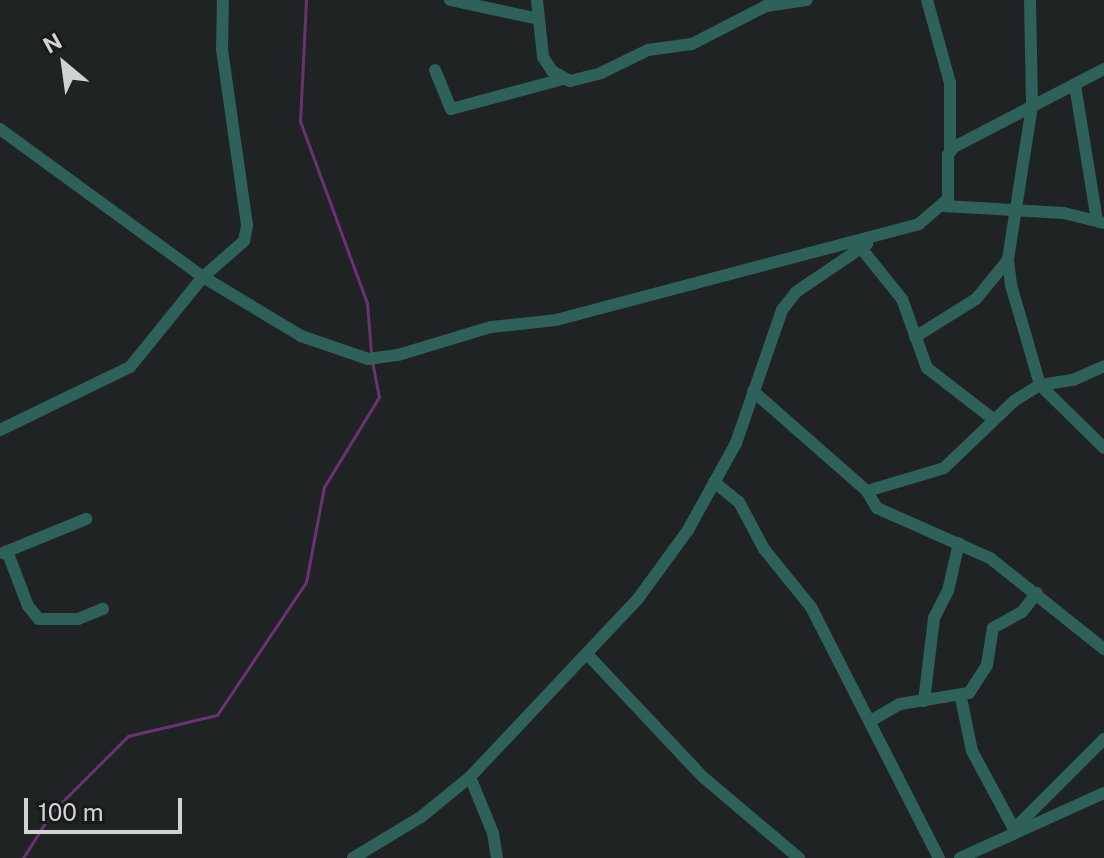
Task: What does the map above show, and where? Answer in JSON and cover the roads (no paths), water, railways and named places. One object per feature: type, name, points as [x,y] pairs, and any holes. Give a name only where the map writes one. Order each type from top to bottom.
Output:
[{"type":"street","points":[[0,430],[130,367],[203,277],[247,233],[222,50],[223,0]]},
{"type":"street","points":[[450,0],[535,18]]},
{"type":"street","points":[[537,0],[535,18],[543,57],[563,79]]},
{"type":"street","points":[[435,70],[451,109],[563,79],[589,78],[648,50],[692,44],[783,0],[807,0]]},
{"type":"street","points":[[0,129],[203,277],[301,336],[368,359],[398,355],[491,327],[556,320],[919,224],[948,199],[950,151],[950,83],[927,0]]},
{"type":"street","points":[[1030,0],[1032,106],[1008,260],[1040,385],[1104,448]]},
{"type":"street","points":[[950,151],[1104,69]]},
{"type":"street","points":[[943,206],[1018,209],[1100,222],[1075,85]]},
{"type":"street","points":[[353,858],[421,817],[470,777],[587,654],[667,562],[736,443],[782,310],[796,292],[876,237]]},
{"type":"street","points":[[861,248],[902,299],[915,337],[937,380],[993,419]]},
{"type":"street","points":[[915,337],[976,299],[1008,260]]},
{"type":"street","points":[[867,491],[944,468],[993,419],[1040,385],[1073,380],[1104,366]]},
{"type":"street","points":[[753,391],[867,491],[877,508],[990,558],[1104,649]]},
{"type":"street","points":[[714,482],[739,502],[764,549],[798,586],[872,720],[939,858]]},
{"type":"street","points":[[86,519],[4,552],[28,606],[39,619],[78,619],[103,609]]},
{"type":"street","points":[[924,701],[934,618],[948,591],[959,543]]},
{"type":"street","points":[[872,720],[900,704],[961,698],[975,687],[987,665],[993,628],[1022,612],[1037,593]]},
{"type":"street","points":[[587,654],[703,777],[799,858]]},
{"type":"street","points":[[961,698],[972,751],[1013,831]]},
{"type":"street","points":[[1013,831],[1104,739]]},
{"type":"street","points":[[470,777],[493,833],[497,858]]},
{"type":"street","points":[[960,858],[1013,831],[1104,793]]},
{"type":"waterway","points":[[306,0],[300,121],[367,303],[371,353]]},
{"type":"waterway","points":[[23,858],[52,812],[128,736],[217,715],[306,582],[324,487],[379,397],[372,361]]}]
